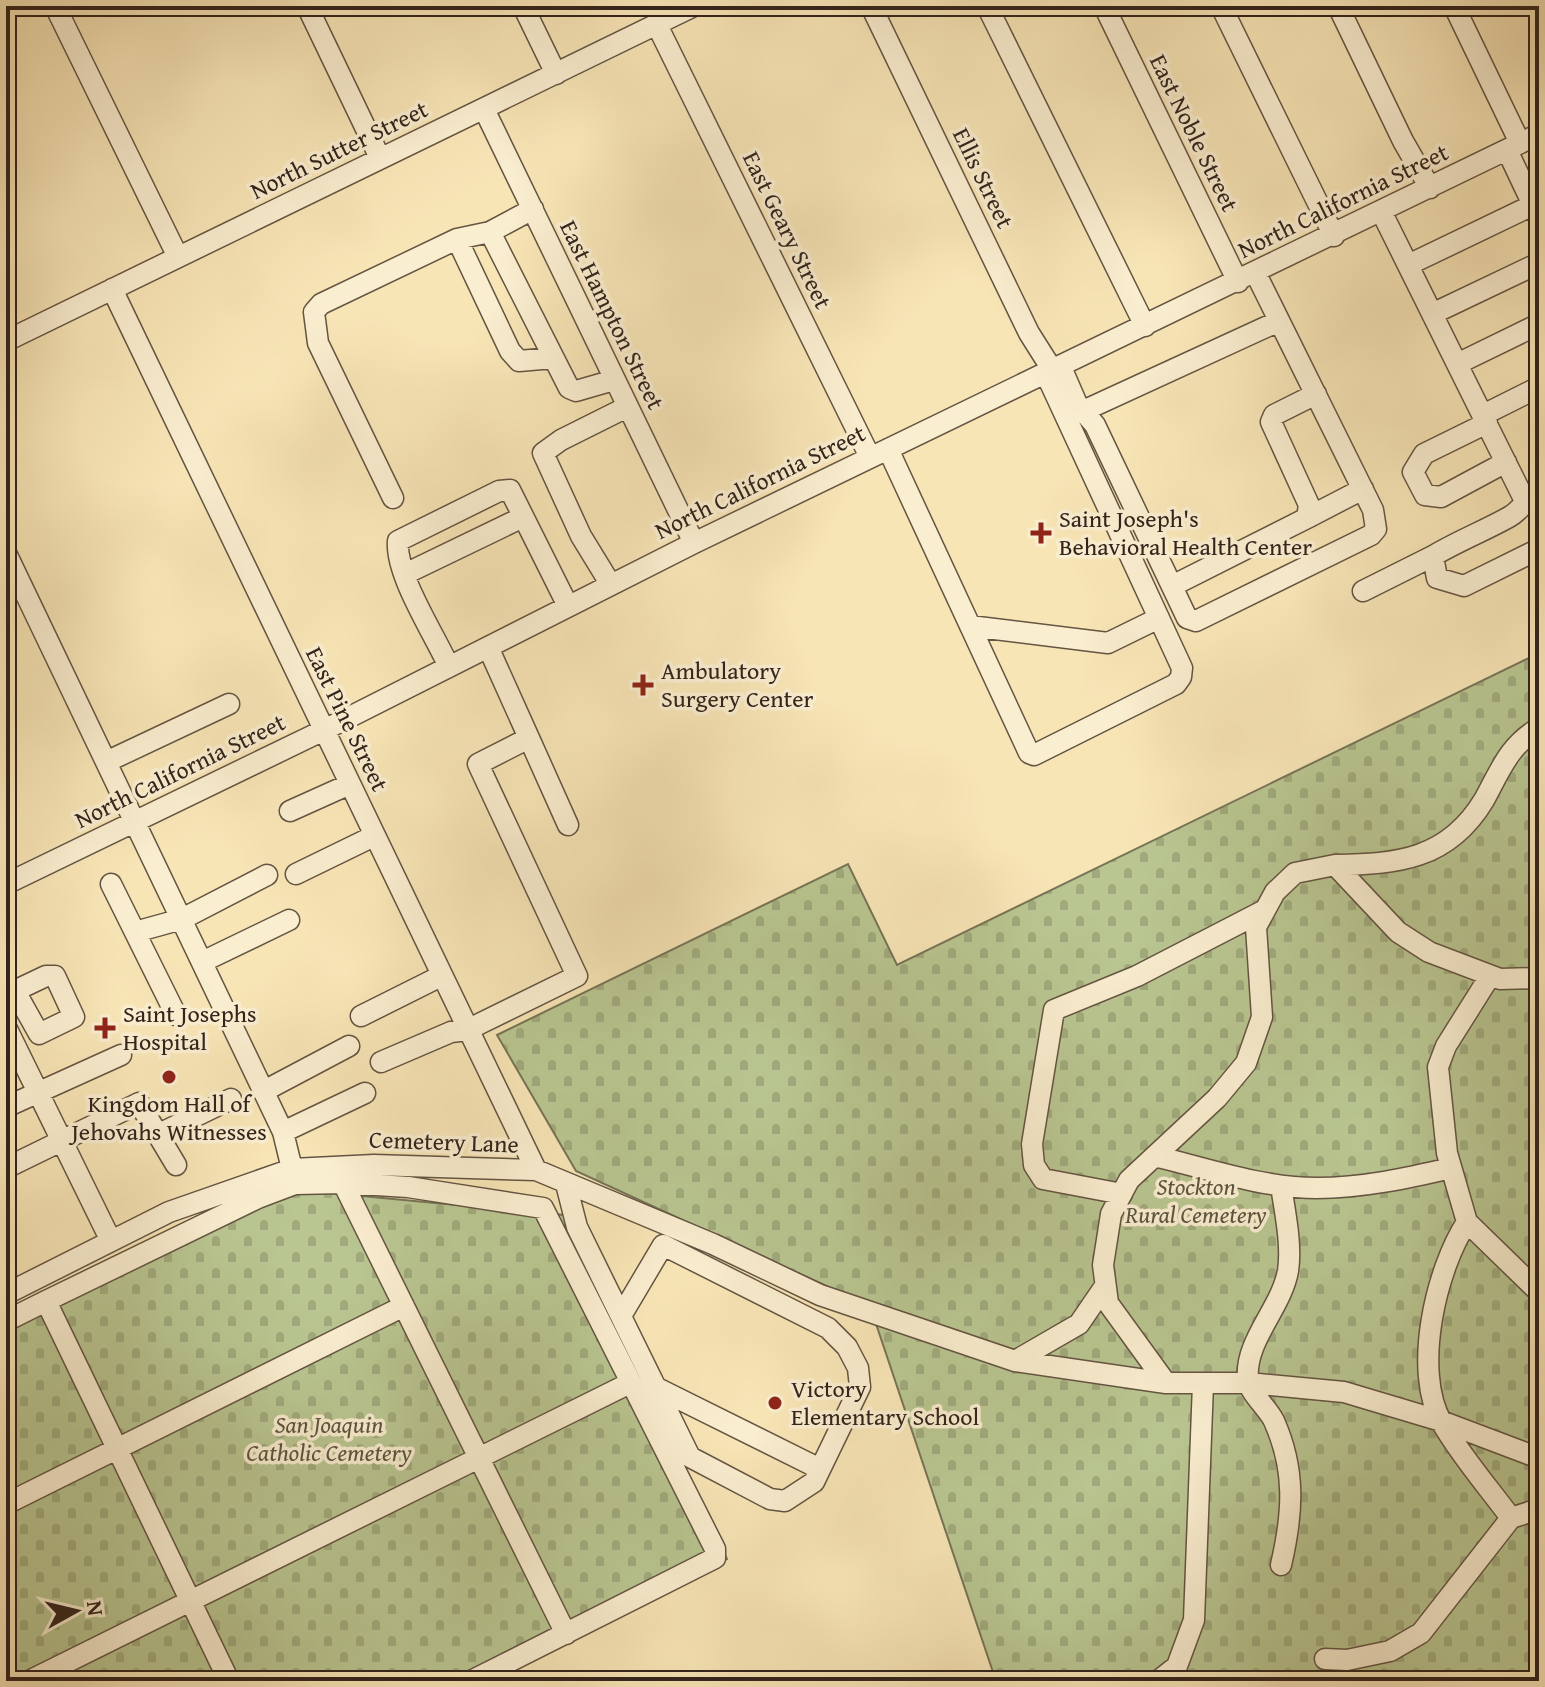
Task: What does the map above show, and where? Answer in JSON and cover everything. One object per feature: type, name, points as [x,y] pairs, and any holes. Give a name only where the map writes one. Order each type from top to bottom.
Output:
[{"type":"street","points":[[55,6],[178,257]]},
{"type":"street","points":[[307,6],[380,158]]},
{"type":"street","points":[[523,6],[556,74]]},
{"type":"street","name":"North Sutter Street","points":[[6,341],[694,6]]},
{"type":"street","name":"Ellis Street","points":[[871,6],[1029,333],[1053,371]]},
{"type":"street","points":[[987,6],[1145,326]]},
{"type":"street","name":"East Noble Street","points":[[1104,6],[1247,278],[1279,321],[1377,522],[1371,535],[1196,621],[1187,618],[1172,586]]},
{"type":"street","points":[[1221,6],[1334,236]]},
{"type":"street","points":[[1338,6],[1403,141],[1430,188]]},
{"type":"street","points":[[1408,265],[1536,211],[1513,146],[1454,6]]},
{"type":"street","name":"East Geary Street","points":[[657,25],[970,626],[1029,753],[1034,755],[1176,684],[1182,668],[1159,618]]},
{"type":"street","name":"East Hampton Street","points":[[484,109],[694,543]]},
{"type":"street","name":"North California Street","points":[[6,884],[324,730],[694,543],[1382,213],[1539,134]]},
{"type":"street","points":[[393,498],[318,343],[314,312],[321,304],[457,239],[490,232],[533,209]]},
{"type":"street","points":[[1363,591],[1468,535],[1513,515],[1532,496],[1506,462],[1382,213]]},
{"type":"street","points":[[490,232],[572,391],[614,380]]},
{"type":"street","points":[[457,239],[510,351],[519,361],[530,363],[553,358]]},
{"type":"street","points":[[1432,314],[1539,263]]},
{"type":"street","name":"East Pine Street","points":[[112,289],[536,1170]]},
{"type":"street","points":[[1083,411],[1279,321]]},
{"type":"street","points":[[1457,364],[1539,324]]},
{"type":"street","points":[[1053,371],[1095,425],[1172,586],[1363,489]]},
{"type":"street","points":[[970,626],[1108,643],[1159,618],[1053,371]]},
{"type":"street","points":[[1506,462],[1441,497],[1425,495],[1413,472],[1424,454],[1539,387]]},
{"type":"street","points":[[1307,518],[1309,505],[1271,422],[1274,415],[1316,394]]},
{"type":"street","points":[[611,585],[581,536],[543,453],[561,440],[627,407]]},
{"type":"street","points":[[449,667],[405,574],[398,541],[499,491],[510,490],[568,606]]},
{"type":"street","points":[[405,574],[523,517]]},
{"type":"street","points":[[1433,556],[1437,578],[1464,586],[1539,549]]},
{"type":"street","points":[[6,553],[264,1091],[283,1132],[292,1169]]},
{"type":"street","points":[[488,647],[568,825]]},
{"type":"street","points":[[106,762],[229,704]]},
{"type":"street","points":[[1539,728],[1510,751],[1483,801],[1448,840],[1429,852],[1395,863],[1335,865],[1295,873],[1275,892],[1256,927],[1262,1017],[1246,1063],[1217,1098],[1129,1180],[1111,1214],[1103,1265],[1108,1303],[1166,1383],[1248,1383],[1344,1392],[1441,1421],[1539,1458]]},
{"type":"street","points":[[381,1062],[451,1032],[467,1030],[577,976],[478,764],[529,738]]},
{"type":"street","points":[[290,811],[350,784]]},
{"type":"street","points":[[296,874],[374,836]]},
{"type":"street","points":[[1335,865],[1398,932],[1429,952],[1490,976],[1539,978]]},
{"type":"street","points":[[135,932],[182,919],[267,875]]},
{"type":"street","points":[[111,884],[176,1015]]},
{"type":"street","points":[[1122,1194],[1043,1179],[1034,1165],[1032,1144],[1054,1010],[1137,976],[1263,911]]},
{"type":"street","points":[[202,962],[289,920]]},
{"type":"street","points":[[361,1016],[441,976]]},
{"type":"street","points":[[1490,976],[1446,1046],[1438,1067],[1451,1168],[1467,1222],[1539,1292]]},
{"type":"street","points":[[6,1027],[11,1048],[38,1093],[111,1241]]},
{"type":"street","points":[[264,1091],[349,1046]]},
{"type":"street","points":[[6,1107],[121,1055]]},
{"type":"street","points":[[283,1132],[365,1093]]},
{"type":"street","points":[[159,1134],[231,1099]]},
{"type":"street","points":[[6,1168],[139,1103],[176,1165]]},
{"type":"street","points":[[1155,1156],[1281,1186],[1332,1187],[1402,1179],[1451,1168]]},
{"type":"street","name":"Cemetery Lane","points":[[6,1294],[169,1212],[292,1169],[374,1165],[536,1170],[713,1244],[807,1290],[1015,1361],[1166,1383]]},
{"type":"street","points":[[343,1183],[566,1634]]},
{"type":"street","points":[[6,1321],[258,1198],[295,1184],[408,1187],[543,1208],[715,1549],[715,1558],[471,1681]]},
{"type":"street","points":[[566,1184],[577,1227],[690,1457],[770,1499],[785,1501],[814,1482],[860,1387],[858,1368],[847,1347],[828,1328],[663,1245],[621,1316]]},
{"type":"street","points":[[1281,1186],[1288,1271],[1250,1354],[1248,1383],[1272,1418],[1285,1450],[1292,1485],[1291,1523],[1281,1565]]},
{"type":"street","points":[[1467,1222],[1452,1244],[1447,1259],[1429,1342],[1432,1389],[1441,1421],[1511,1518]]},
{"type":"street","points":[[1015,1361],[1079,1324],[1105,1286]]},
{"type":"street","points":[[46,1301],[229,1681]]},
{"type":"street","points":[[6,1504],[404,1306]]},
{"type":"street","points":[[29,1681],[630,1383]]},
{"type":"street","points":[[1158,1681],[1177,1666],[1194,1620],[1203,1384]]},
{"type":"street","points":[[655,1387],[820,1469]]},
{"type":"street","points":[[1325,1659],[1347,1660],[1390,1651],[1421,1633],[1480,1552],[1511,1518],[1539,1509]]},
{"type":"green space","name":"Stockton Rural Cemetery","points":[[1539,653],[1539,1681],[996,1681],[870,1306],[576,1171],[497,1035],[848,864],[897,965]]},
{"type":"green space","name":"San Joaquin Catholic Cemetery","points":[[287,1189],[564,1215],[727,1559],[489,1681],[6,1681],[6,1322]]},
{"type":"place","name":"Saint Joseph's Behavioral Health Center","points":[[1041,533]]},
{"type":"place","name":"Ambulatory Surgery Center","points":[[643,685]]},
{"type":"place","name":"Saint Josephs Hospital","points":[[105,1028]]},
{"type":"place","name":"Kingdom Hall of Jehovahs Witnesses","points":[[169,1077]]},
{"type":"place","name":"Victory Elementary School","points":[[775,1403]]}]
